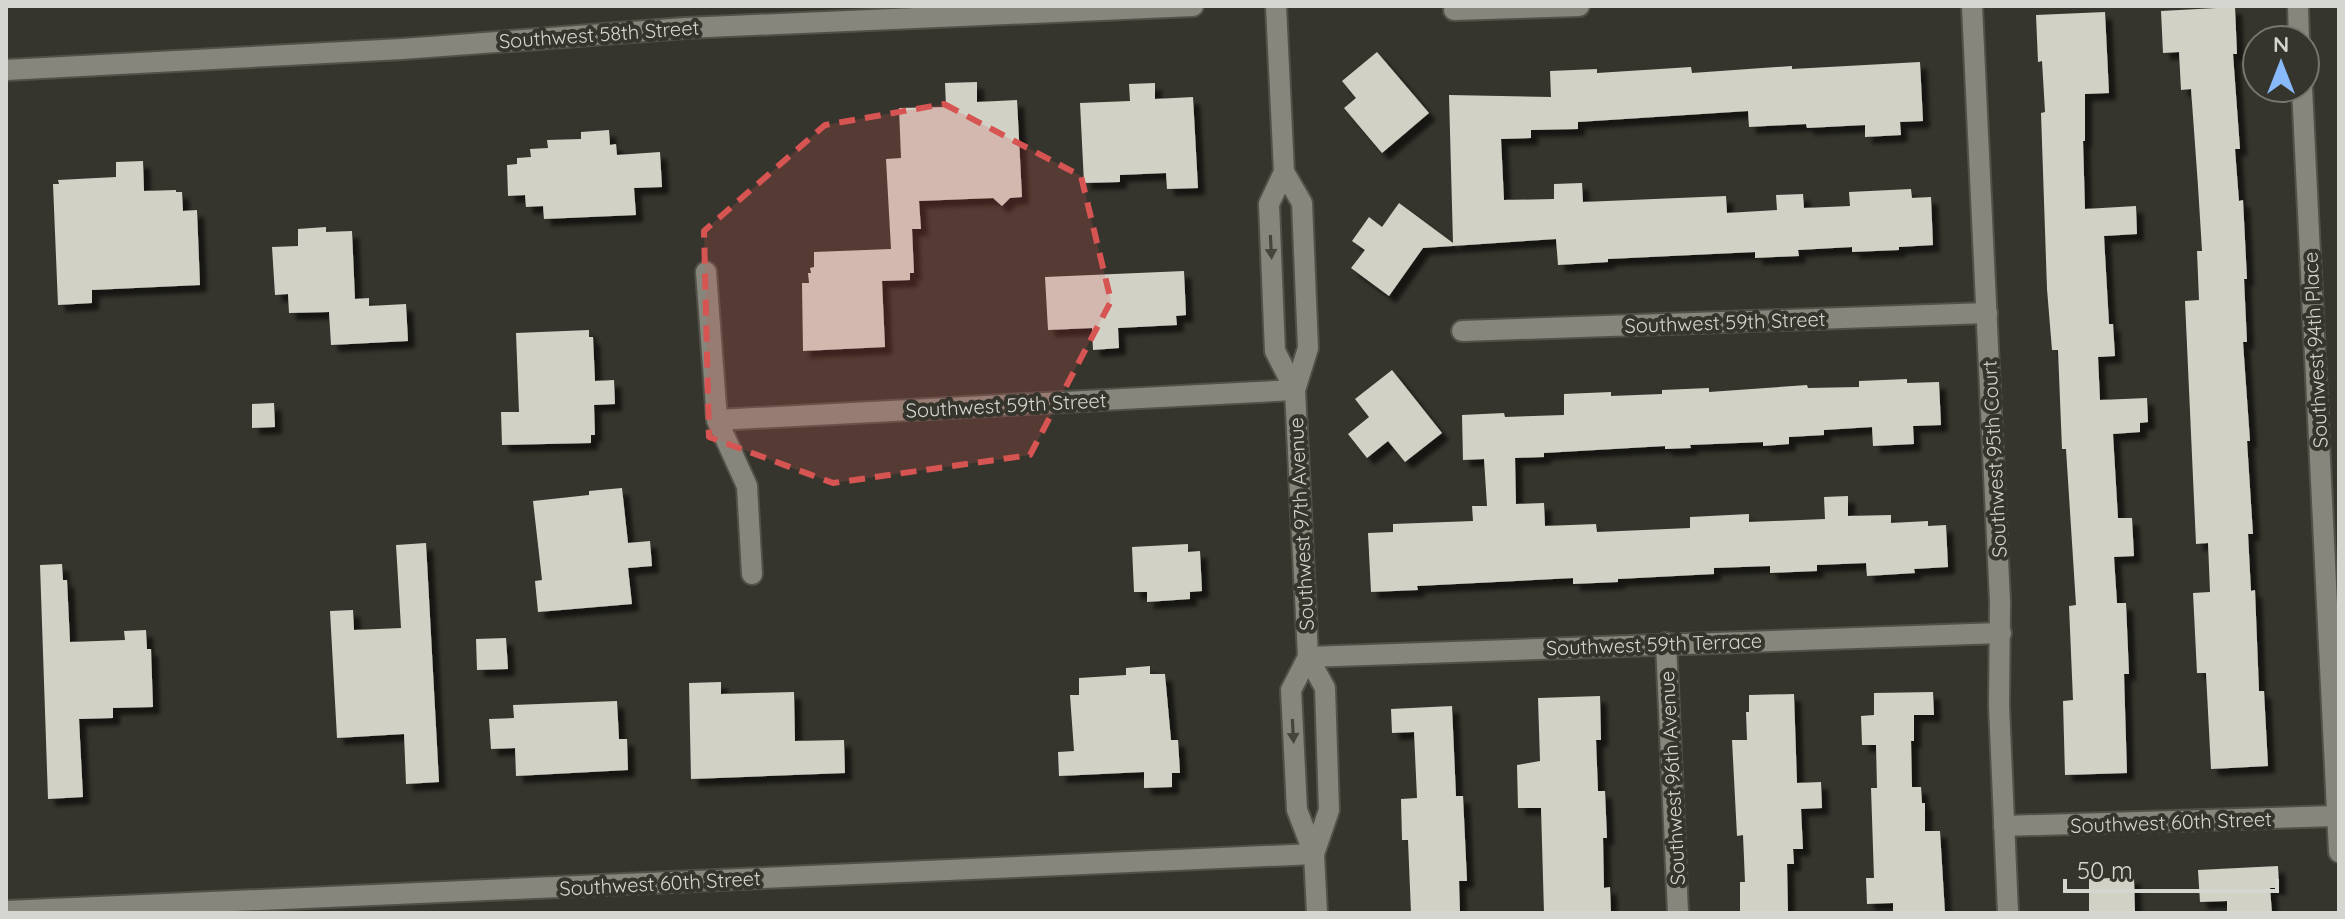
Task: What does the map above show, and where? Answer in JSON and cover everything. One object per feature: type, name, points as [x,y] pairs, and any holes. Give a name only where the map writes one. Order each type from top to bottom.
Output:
[{"type":"street","name":"Southwest 58th Street","points":[[6,70],[402,49],[685,28],[1193,6]]},
{"type":"street","name":"Southwest 97th Avenue","points":[[1276,6],[1284,172],[1302,203],[1308,348],[1295,390],[1308,657],[1325,688],[1329,810],[1314,854]]},
{"type":"street","points":[[1454,10],[1579,6]]},
{"type":"street","name":"Southwest 95th Court","points":[[1972,6],[2001,633],[1999,706],[2008,913]]},
{"type":"street","name":"Southwest 94th Place","points":[[2303,104],[2339,852]]},
{"type":"street","name":"Southwest 97th Avenue","points":[[1284,172],[1269,204],[1275,351],[1295,390]]},
{"type":"street","points":[[706,272],[717,420],[747,486],[752,574]]},
{"type":"street","name":"Southwest 59th Street","points":[[1462,331],[1987,313]]},
{"type":"street","name":"Southwest 59th Street","points":[[717,420],[1295,390]]},
{"type":"street","name":"Southwest 59th Terrace","points":[[1308,657],[2001,633]]},
{"type":"street","name":"Southwest 96th Avenue","points":[[1666,643],[1678,913]]},
{"type":"street","name":"Southwest 97th Avenue","points":[[1308,657],[1291,690],[1297,810],[1314,854],[1317,913]]},
{"type":"street","name":"Southwest 60th Street","points":[[2004,826],[2337,816]]},
{"type":"street","name":"Southwest 60th Street","points":[[6,911],[1314,854]]},
{"type":"highlighted area","points":[[944,104],[1081,176],[1111,301],[1030,455],[833,483],[709,437],[704,231],[825,125]]},
{"type":"building","points":[[2235,7],[2237,54],[2233,54],[2240,149],[2235,149],[2239,201],[2243,200],[2247,279],[2244,279],[2247,342],[2243,342],[2253,534],[2248,534],[2251,591],[2255,590],[2259,691],[2264,691],[2268,766],[2211,769],[2206,673],[2197,673],[2193,593],[2210,592],[2208,543],[2196,544],[2185,301],[2199,300],[2197,251],[2202,251],[2198,186],[2191,89],[2181,90],[2179,52],[2163,53],[2161,11]]},
{"type":"building","points":[[2105,12],[2109,93],[2085,94],[2085,209],[2136,206],[2137,234],[2104,236],[2109,324],[2113,324],[2115,356],[2098,357],[2100,400],[2147,398],[2148,422],[2140,423],[2140,432],[2113,434],[2118,518],[2132,518],[2134,556],[2114,557],[2117,603],[2126,603],[2129,674],[2124,674],[2127,773],[2065,775],[2063,701],[2073,700],[2069,606],[2076,605],[2066,449],[2062,449],[2058,350],[2052,350],[2047,289],[2041,113],[2045,112],[2036,15]]},
{"type":"building","points":[[1377,52],[1429,113],[1382,153],[1344,108],[1356,98],[1342,81]]},
{"type":"building","points":[[1920,62],[1923,121],[1900,122],[1901,135],[1865,137],[1865,125],[1749,127],[1748,111],[1578,122],[1578,129],[1531,130],[1531,138],[1501,139],[1504,200],[1554,199],[1554,184],[1582,183],[1583,202],[1726,196],[1727,213],[1777,210],[1776,195],[1803,194],[1804,208],[1850,206],[1849,192],[1911,189],[1912,198],[1931,197],[1933,245],[1852,252],[1852,247],[1798,250],[1799,256],[1755,258],[1755,252],[1608,259],[1608,262],[1558,265],[1556,239],[1423,248],[1389,296],[1351,268],[1365,250],[1352,241],[1369,217],[1382,227],[1399,203],[1453,243],[1449,95],[1551,97],[1550,71],[1597,69],[1597,73],[1691,67],[1692,73]]},
{"type":"building","points":[[977,82],[977,102],[1017,100],[1022,197],[1010,198],[1002,206],[993,198],[919,201],[921,229],[912,229],[914,273],[910,273],[910,280],[882,281],[885,347],[803,351],[802,283],[809,283],[808,273],[814,267],[814,252],[891,249],[886,159],[901,158],[899,108],[946,107],[945,83]]},
{"type":"building","points":[[1155,83],[1155,99],[1193,97],[1198,188],[1167,189],[1166,173],[1120,175],[1120,182],[1084,183],[1080,103],[1130,101],[1129,84]]},
{"type":"building","points":[[609,130],[610,145],[616,144],[617,155],[660,152],[662,187],[634,188],[636,215],[544,219],[543,206],[526,207],[525,195],[508,196],[507,165],[517,164],[517,158],[531,157],[530,149],[548,148],[547,140],[581,139],[581,132]]},
{"type":"building","points":[[143,161],[144,191],[182,192],[183,211],[197,210],[200,285],[92,290],[92,303],[58,305],[53,184],[59,184],[58,180],[116,177],[116,162]]},
{"type":"building","points":[[326,227],[326,232],[352,231],[355,299],[369,298],[369,306],[406,304],[408,341],[331,345],[329,312],[289,313],[288,294],[275,295],[272,247],[298,246],[298,229]]},
{"type":"building","points":[[1184,271],[1186,315],[1176,316],[1177,325],[1118,328],[1119,348],[1093,350],[1092,328],[1048,330],[1045,277]]},
{"type":"building","points":[[589,330],[589,337],[593,337],[595,381],[614,380],[615,404],[594,405],[595,435],[591,435],[591,443],[502,445],[501,412],[519,412],[516,333]]},
{"type":"building","points":[[1392,370],[1442,433],[1405,462],[1388,441],[1367,458],[1348,434],[1369,417],[1355,399]]},
{"type":"building","points":[[1907,379],[1907,383],[1939,382],[1941,425],[1913,426],[1914,444],[1873,446],[1872,427],[1824,430],[1824,435],[1789,437],[1789,444],[1763,446],[1763,442],[1544,453],[1544,457],[1515,458],[1516,504],[1544,503],[1545,526],[1596,524],[1597,532],[1690,528],[1690,517],[1749,514],[1749,522],[1825,519],[1824,497],[1848,496],[1848,516],[1891,515],[1891,523],[1928,521],[1928,526],[1946,525],[1948,567],[1867,576],[1866,563],[1817,565],[1817,571],[1770,573],[1770,566],[1714,568],[1714,574],[1618,579],[1618,582],[1573,584],[1573,578],[1417,586],[1418,590],[1371,592],[1368,533],[1393,532],[1393,524],[1473,521],[1472,506],[1487,506],[1484,459],[1463,460],[1462,415],[1564,415],[1564,394],[1611,392],[1611,396],[1662,394],[1662,390],[1709,388],[1709,392],[1807,385],[1808,388],[1859,387],[1859,381]]},
{"type":"building","points":[[274,403],[275,427],[252,428],[252,404]]},
{"type":"building","points":[[622,488],[628,543],[650,541],[652,566],[628,568],[632,604],[538,612],[535,581],[542,580],[533,501]]},
{"type":"building","points":[[426,543],[439,782],[406,784],[404,734],[337,738],[330,611],[353,610],[354,630],[401,628],[396,545]]},
{"type":"building","points":[[1188,544],[1188,552],[1200,551],[1202,591],[1190,592],[1190,599],[1147,602],[1147,592],[1134,592],[1132,547]]},
{"type":"building","points":[[62,564],[63,580],[67,580],[70,642],[125,640],[124,631],[146,630],[147,649],[151,649],[153,707],[113,708],[113,718],[79,719],[83,797],[48,799],[40,565]]},
{"type":"building","points":[[506,638],[508,669],[477,670],[476,639]]},
{"type":"building","points":[[1150,666],[1150,674],[1165,674],[1171,740],[1178,740],[1180,773],[1172,773],[1172,787],[1144,788],[1144,772],[1059,776],[1058,752],[1074,751],[1070,695],[1079,695],[1079,678],[1126,675],[1126,668]]},
{"type":"building","points":[[721,682],[721,694],[794,692],[795,741],[844,740],[845,773],[691,779],[689,683]]},
{"type":"building","points":[[1933,692],[1934,715],[1914,715],[1912,787],[1921,787],[1922,803],[1925,803],[1925,831],[1940,831],[1945,913],[1893,913],[1893,903],[1867,904],[1866,878],[1874,878],[1871,788],[1877,788],[1876,745],[1862,745],[1861,716],[1874,715],[1874,693]]},
{"type":"building","points":[[1794,694],[1797,783],[1821,782],[1822,808],[1801,809],[1803,849],[1793,849],[1794,864],[1787,864],[1788,913],[1740,913],[1740,882],[1745,882],[1743,835],[1737,836],[1732,740],[1747,740],[1749,695]]},
{"type":"building","points":[[1600,696],[1601,740],[1596,740],[1598,791],[1605,791],[1607,838],[1603,838],[1604,888],[1610,887],[1611,913],[1544,913],[1541,808],[1518,808],[1517,765],[1540,761],[1538,698]]},
{"type":"building","points":[[617,701],[619,739],[627,739],[628,770],[516,776],[515,748],[491,749],[489,719],[514,718],[513,705]]},
{"type":"building","points":[[1452,706],[1456,796],[1463,796],[1467,881],[1459,881],[1460,913],[1411,913],[1408,840],[1402,840],[1401,799],[1417,798],[1414,732],[1392,733],[1391,709]]},
{"type":"building","points":[[2278,866],[2279,888],[2270,888],[2272,913],[2227,913],[2227,901],[2200,902],[2198,870]]},
{"type":"building","points":[[2134,877],[2135,913],[2089,913],[2089,879]]}]
